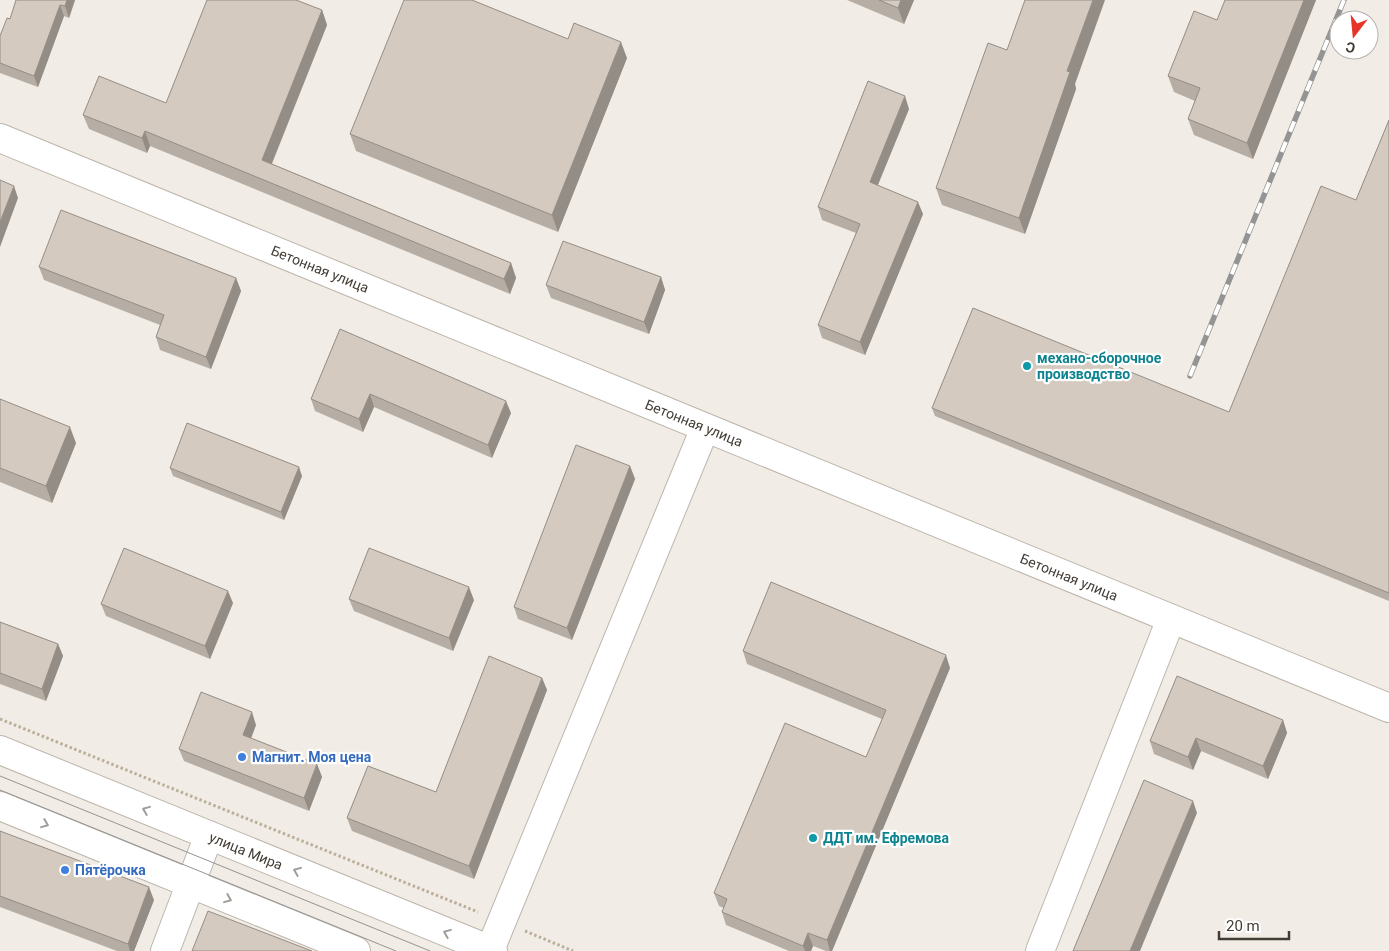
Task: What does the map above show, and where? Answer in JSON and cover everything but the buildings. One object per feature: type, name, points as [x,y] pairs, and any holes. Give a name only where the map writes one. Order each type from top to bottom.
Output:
[{"type":"street","name":"Бетонная улица","points":[[0,138],[1389,708]]},
{"type":"street","points":[[491,950],[705,428]]},
{"type":"street","points":[[1040,951],[1172,619]]},
{"type":"street","name":"улица Мира","points":[[0,750],[491,950]]},
{"type":"street","points":[[0,806],[356,951]]},
{"type":"street","points":[[165,951],[209,835]]},
{"type":"path","points":[[0,719],[573,951]]},
{"type":"tram line","points":[[0,776],[430,951]]},
{"type":"tram line","points":[[0,790],[396,951]]},
{"type":"railway","points":[[1190,376],[1344,0]]},
{"type":"place","name":"механо-сборочное производство","points":[[1027,366]]},
{"type":"place","name":"Магнит. Моя цена","points":[[242,757]]},
{"type":"place","name":"ДДТ им. Ефремова","points":[[813,838]]},
{"type":"place","name":"Пятёрочка","points":[[65,870]]}]
